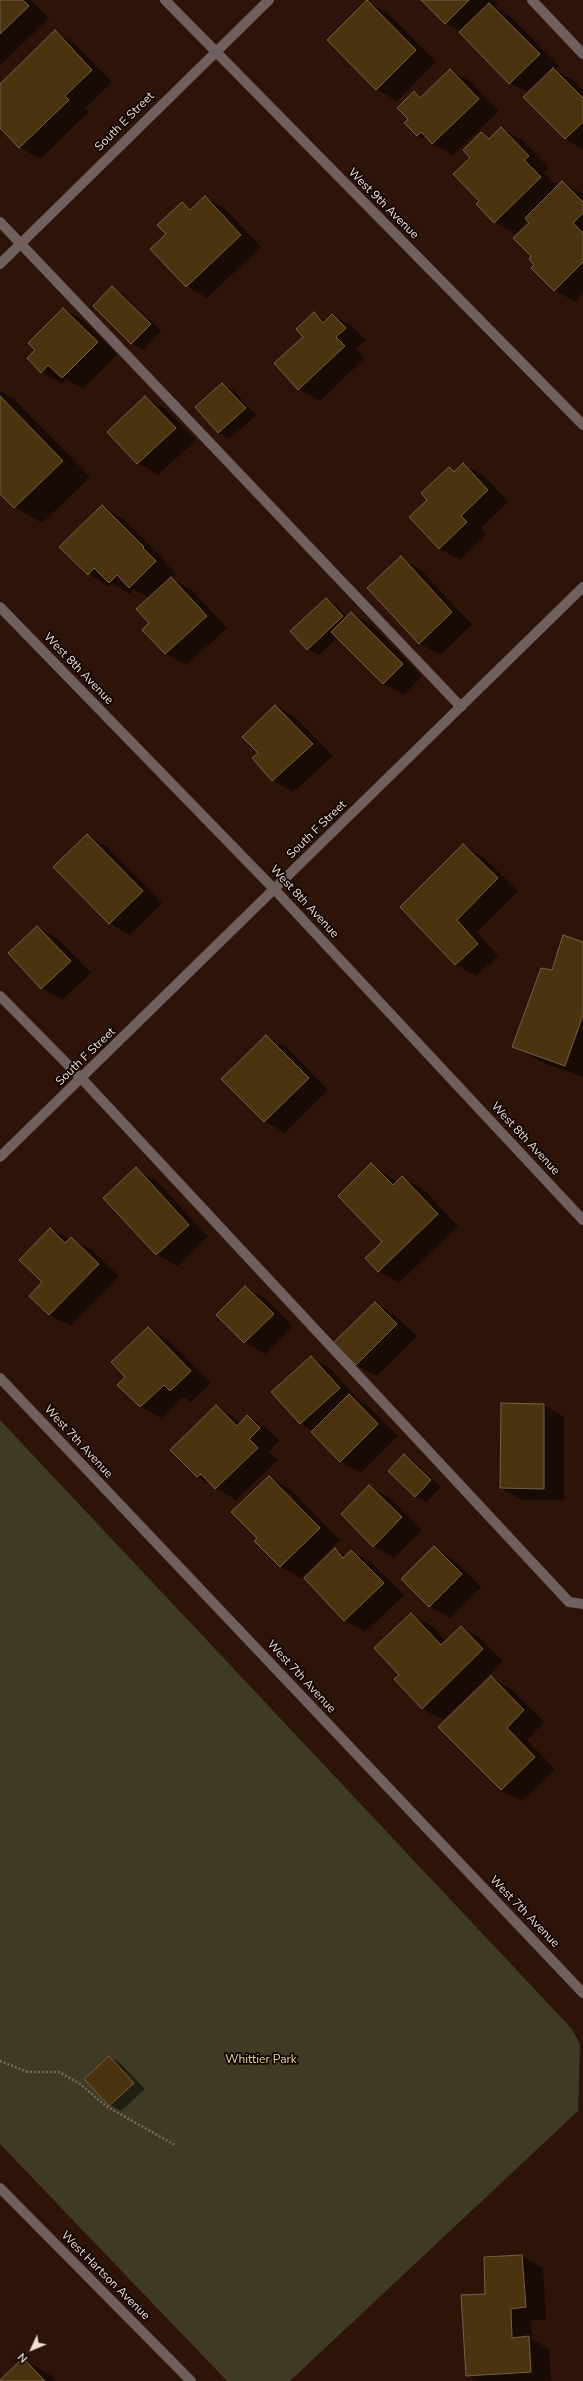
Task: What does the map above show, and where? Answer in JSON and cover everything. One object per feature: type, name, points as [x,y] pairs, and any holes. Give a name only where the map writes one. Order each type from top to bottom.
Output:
[{"type":"street","name":"West 9th Avenue","points":[[165,0],[583,425]]},
{"type":"street","name":"South E Street","points":[[0,264],[215,51],[269,0]]},
{"type":"street","points":[[532,0],[583,54]]},
{"type":"street","points":[[0,222],[461,707]]},
{"type":"street","name":"South F Street","points":[[0,1157],[82,1079],[583,587]]},
{"type":"street","name":"West 8th Avenue","points":[[0,607],[275,890],[583,1220]]},
{"type":"street","points":[[0,996],[82,1079],[569,1602],[583,1604]]},
{"type":"street","name":"West 7th Avenue","points":[[0,1378],[583,1993]]},
{"type":"street","name":"West Hartson Avenue","points":[[0,2188],[191,2381]]},
{"type":"path","points":[[0,2061],[28,2072],[59,2072],[80,2084],[106,2106],[175,2145]]},
{"type":"green space","name":"Whittier Park","points":[[0,1420],[572,2029],[580,2044],[578,2111],[290,2381],[227,2381],[0,2144]]},
{"type":"building","points":[[0,0],[23,0],[29,6],[0,34]]},
{"type":"building","points":[[367,0],[416,50],[376,90],[327,40]]},
{"type":"building","points":[[421,0],[469,0],[445,24]]},
{"type":"building","points":[[489,3],[540,54],[509,84],[459,32]]},
{"type":"building","points":[[55,30],[92,70],[65,96],[69,100],[19,148],[0,128],[0,84]]},
{"type":"building","points":[[553,68],[583,98],[583,122],[565,139],[523,97]]},
{"type":"building","points":[[450,69],[479,99],[432,144],[421,132],[417,136],[404,123],[408,119],[397,108],[414,91],[420,98]]},
{"type":"building","points":[[501,127],[529,156],[524,160],[541,177],[494,223],[476,204],[479,201],[453,174],[470,158],[463,150],[481,132],[489,139]]},
{"type":"building","points":[[562,181],[583,202],[583,213],[573,223],[583,233],[583,262],[554,291],[531,268],[534,265],[529,259],[531,256],[513,238],[529,223],[525,218]]},
{"type":"building","points":[[205,196],[241,235],[186,287],[150,249],[166,234],[157,225],[182,202],[190,210]]},
{"type":"building","points":[[112,286],[151,324],[131,344],[93,306]]},
{"type":"building","points":[[63,308],[98,342],[62,378],[48,365],[41,373],[27,358],[35,350],[28,343]]},
{"type":"building","points":[[314,312],[323,323],[332,314],[346,328],[336,337],[345,346],[298,390],[274,363],[303,337],[296,329]]},
{"type":"building","points":[[222,383],[246,408],[218,433],[195,407]]},
{"type":"building","points":[[0,396],[63,461],[14,508],[0,494]]},
{"type":"building","points":[[145,396],[176,428],[137,464],[107,432]]},
{"type":"building","points":[[463,463],[488,490],[461,516],[467,522],[439,549],[409,517],[427,500],[421,493],[449,467],[454,472]]},
{"type":"building","points":[[102,505],[156,561],[129,588],[117,575],[109,583],[94,568],[88,575],[59,547]]},
{"type":"building","points":[[401,556],[452,612],[419,644],[367,588]]},
{"type":"building","points":[[171,577],[207,616],[165,654],[142,630],[149,623],[136,609]]},
{"type":"building","points":[[326,598],[343,616],[307,650],[290,631]]},
{"type":"building","points":[[351,612],[403,664],[383,684],[331,632]]},
{"type":"building","points":[[275,705],[313,744],[272,781],[252,758],[258,753],[242,737]]},
{"type":"building","points":[[87,834],[143,891],[109,924],[53,867]]},
{"type":"building","points":[[463,844],[498,878],[457,920],[478,944],[455,965],[400,907]]},
{"type":"building","points":[[37,926],[71,961],[41,989],[8,953]]},
{"type":"building","points":[[563,935],[583,942],[583,1015],[565,1066],[512,1047],[541,968],[552,970]]},
{"type":"building","points":[[266,1035],[309,1078],[264,1122],[221,1079]]},
{"type":"building","points":[[371,1163],[393,1185],[402,1176],[438,1214],[378,1272],[365,1258],[382,1242],[338,1196]]},
{"type":"building","points":[[136,1167],[189,1225],[156,1255],[103,1198]]},
{"type":"building","points":[[50,1228],[65,1243],[71,1237],[99,1264],[49,1315],[29,1296],[42,1282],[19,1260]]},
{"type":"building","points":[[245,1286],[274,1314],[244,1343],[216,1315]]},
{"type":"building","points":[[375,1302],[397,1324],[356,1365],[333,1343]]},
{"type":"building","points":[[148,1327],[191,1371],[170,1391],[164,1385],[140,1407],[117,1385],[125,1377],[111,1362]]},
{"type":"building","points":[[311,1356],[340,1388],[300,1424],[271,1392]]},
{"type":"building","points":[[349,1394],[378,1424],[340,1462],[311,1432]]},
{"type":"building","points":[[501,1403],[544,1404],[544,1489],[500,1488]]},
{"type":"building","points":[[216,1405],[237,1426],[247,1415],[260,1428],[249,1439],[258,1448],[215,1489],[201,1474],[197,1477],[170,1450]]},
{"type":"building","points":[[404,1454],[431,1480],[415,1497],[388,1471]]},
{"type":"building","points":[[269,1476],[320,1528],[280,1567],[254,1541],[257,1538],[231,1512]]},
{"type":"building","points":[[369,1485],[402,1517],[373,1547],[341,1514]]},
{"type":"building","points":[[434,1546],[462,1574],[429,1607],[401,1579]]},
{"type":"building","points":[[335,1548],[343,1558],[351,1550],[384,1583],[344,1621],[304,1578]]},
{"type":"building","points":[[411,1613],[441,1645],[461,1626],[483,1649],[422,1709],[394,1679],[399,1675],[374,1648]]},
{"type":"building","points":[[491,1676],[524,1710],[507,1728],[535,1757],[501,1790],[438,1727]]},
{"type":"building","points":[[109,2056],[134,2083],[109,2106],[84,2079]]},
{"type":"building","points":[[522,2255],[526,2307],[511,2309],[512,2338],[529,2336],[531,2372],[466,2376],[461,2295],[485,2294],[484,2257]]},
{"type":"building","points":[[23,2358],[45,2381],[0,2381],[0,2380]]}]
